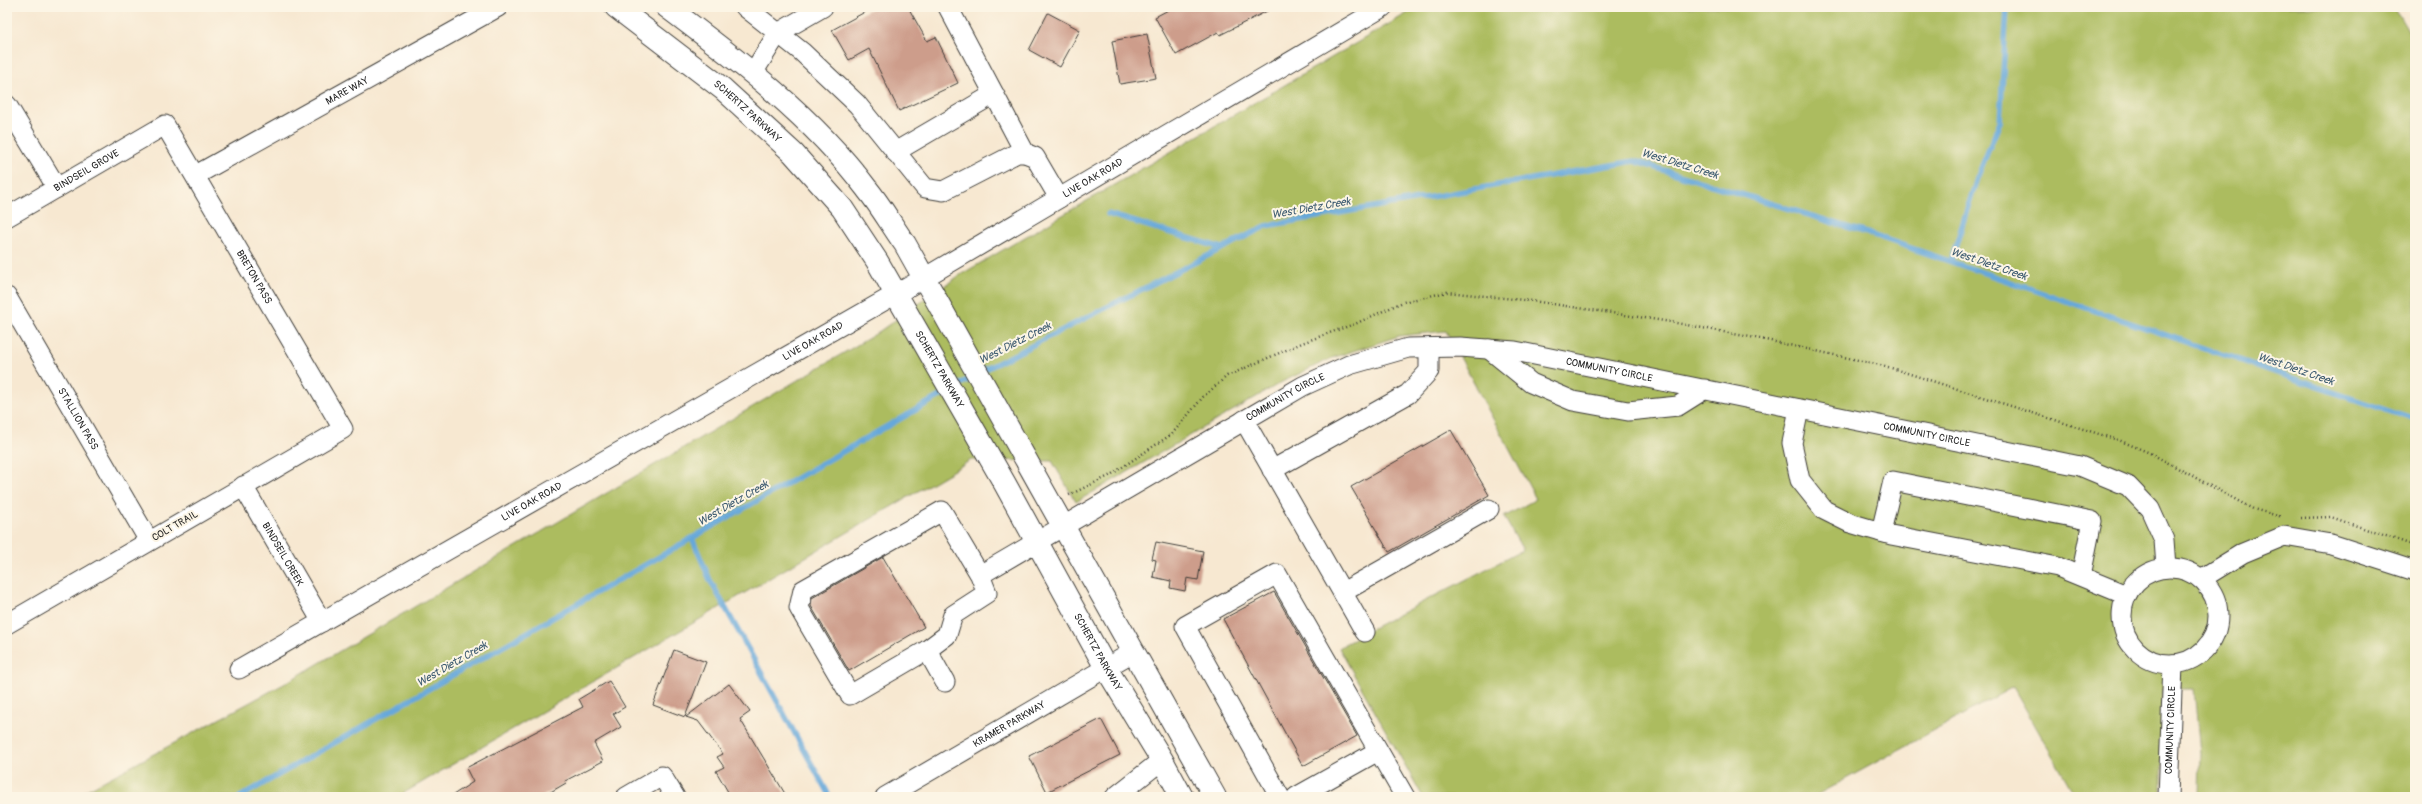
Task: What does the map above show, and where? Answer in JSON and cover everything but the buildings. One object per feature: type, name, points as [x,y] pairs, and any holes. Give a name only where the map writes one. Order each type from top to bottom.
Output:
[{"type":"main road","name":"SCHERTZ PARKWAY","points":[[616,7],[723,89],[793,153],[842,208],[877,261],[1005,484],[1035,543],[1106,668],[1162,760],[1182,797]]},
{"type":"main road","points":[[667,7],[753,73],[816,130],[867,188],[905,244],[1215,797]]},
{"type":"main road","points":[[1162,760],[1186,746]]},
{"type":"street","name":"MARE WAY","points":[[196,175],[498,7]]},
{"type":"street","points":[[745,7],[802,52],[857,104],[925,188],[934,191],[943,191],[1017,153],[1025,153],[1035,157],[1059,198]]},
{"type":"street","points":[[753,73],[778,33],[823,7]]},
{"type":"street","points":[[948,7],[1025,153]]},
{"type":"street","name":"LIVE OAK ROAD","points":[[239,669],[924,278],[1383,7]]},
{"type":"street","points":[[895,152],[994,94]]},
{"type":"street","points":[[7,105],[57,188]]},
{"type":"street","name":"BRETON PASS","points":[[165,125],[196,175],[343,429]]},
{"type":"street","name":"BINDSEIL GROVE","points":[[7,217],[165,125]]},
{"type":"street","name":"STALLION PASS","points":[[7,297],[149,542]]},
{"type":"street","name":"COMMUNITY CIRCLE","points":[[980,575],[1303,386],[1349,365],[1408,348],[1488,349],[1514,351],[2080,466],[2128,486],[2150,509],[2164,540],[2166,567]]},
{"type":"street","points":[[1272,470],[1408,394],[1429,371],[1429,348]]},
{"type":"street","points":[[1488,349],[1531,383],[1573,402],[1628,411],[1678,406],[1706,390]]},
{"type":"street","points":[[1799,409],[1792,443],[1800,480],[1824,510],[1850,523],[1881,532],[2058,567],[2126,595]]},
{"type":"street","points":[[1244,420],[1365,632]]},
{"type":"street","name":"COLT TRAIL","points":[[7,624],[343,429]]},
{"type":"street","points":[[1881,532],[1893,481],[2092,521],[2080,576]]},
{"type":"street","name":"BINDSEIL CREEK","points":[[243,486],[322,622]]},
{"type":"street","points":[[1342,592],[1488,509]]},
{"type":"street","points":[[942,511],[980,575],[987,593],[953,615],[947,635],[927,650],[850,695],[799,608],[803,590],[942,511]]},
{"type":"street","points":[[2201,579],[2243,554],[2284,536],[2331,544],[2415,572]]},
{"type":"street","points":[[2166,567],[2185,570],[2201,579],[2213,594],[2218,612],[2216,631],[2207,647],[2192,659],[2174,664],[2155,662],[2138,652],[2128,640],[2121,619],[2126,595],[2133,584],[2148,572],[2166,567]]},
{"type":"street","points":[[1280,797],[1185,626],[1277,574],[1405,797]]},
{"type":"street","points":[[927,650],[945,682]]},
{"type":"street","name":"KRAMER PARKWAY","points":[[885,797],[1134,652]]},
{"type":"street","name":"COMMUNITY CIRCLE","points":[[2168,797],[2174,664]]},
{"type":"street","points":[[1296,797],[1378,751]]},
{"type":"street","points":[[1115,797],[1162,760]]},
{"type":"street","points":[[626,797],[662,776],[675,797]]},
{"type":"green space","points":[[1418,7],[2394,7],[2415,43],[2415,797],[2199,797],[2200,753],[2194,689],[2163,689],[2162,797],[2076,797],[2013,687],[1813,797],[1423,797],[1339,648],[1365,632],[1523,550],[1504,517],[1536,499],[1446,331],[1399,336],[1332,358],[1282,382],[1076,502],[1052,461],[971,460],[397,797],[74,797],[284,684],[874,335],[960,275]]},
{"type":"waterway","points":[[1951,261],[1977,178],[2000,122],[2007,7]]},
{"type":"waterway","name":"West Dietz Creek","points":[[982,371],[1266,226],[1634,161],[1867,233],[2415,420]]},
{"type":"waterway","points":[[1108,214],[1222,248]]},
{"type":"waterway","name":"West Dietz Creek","points":[[955,387],[975,376]]},
{"type":"waterway","name":"West Dietz Creek","points":[[240,797],[947,392]]},
{"type":"waterway","points":[[692,538],[710,580],[830,797]]}]
